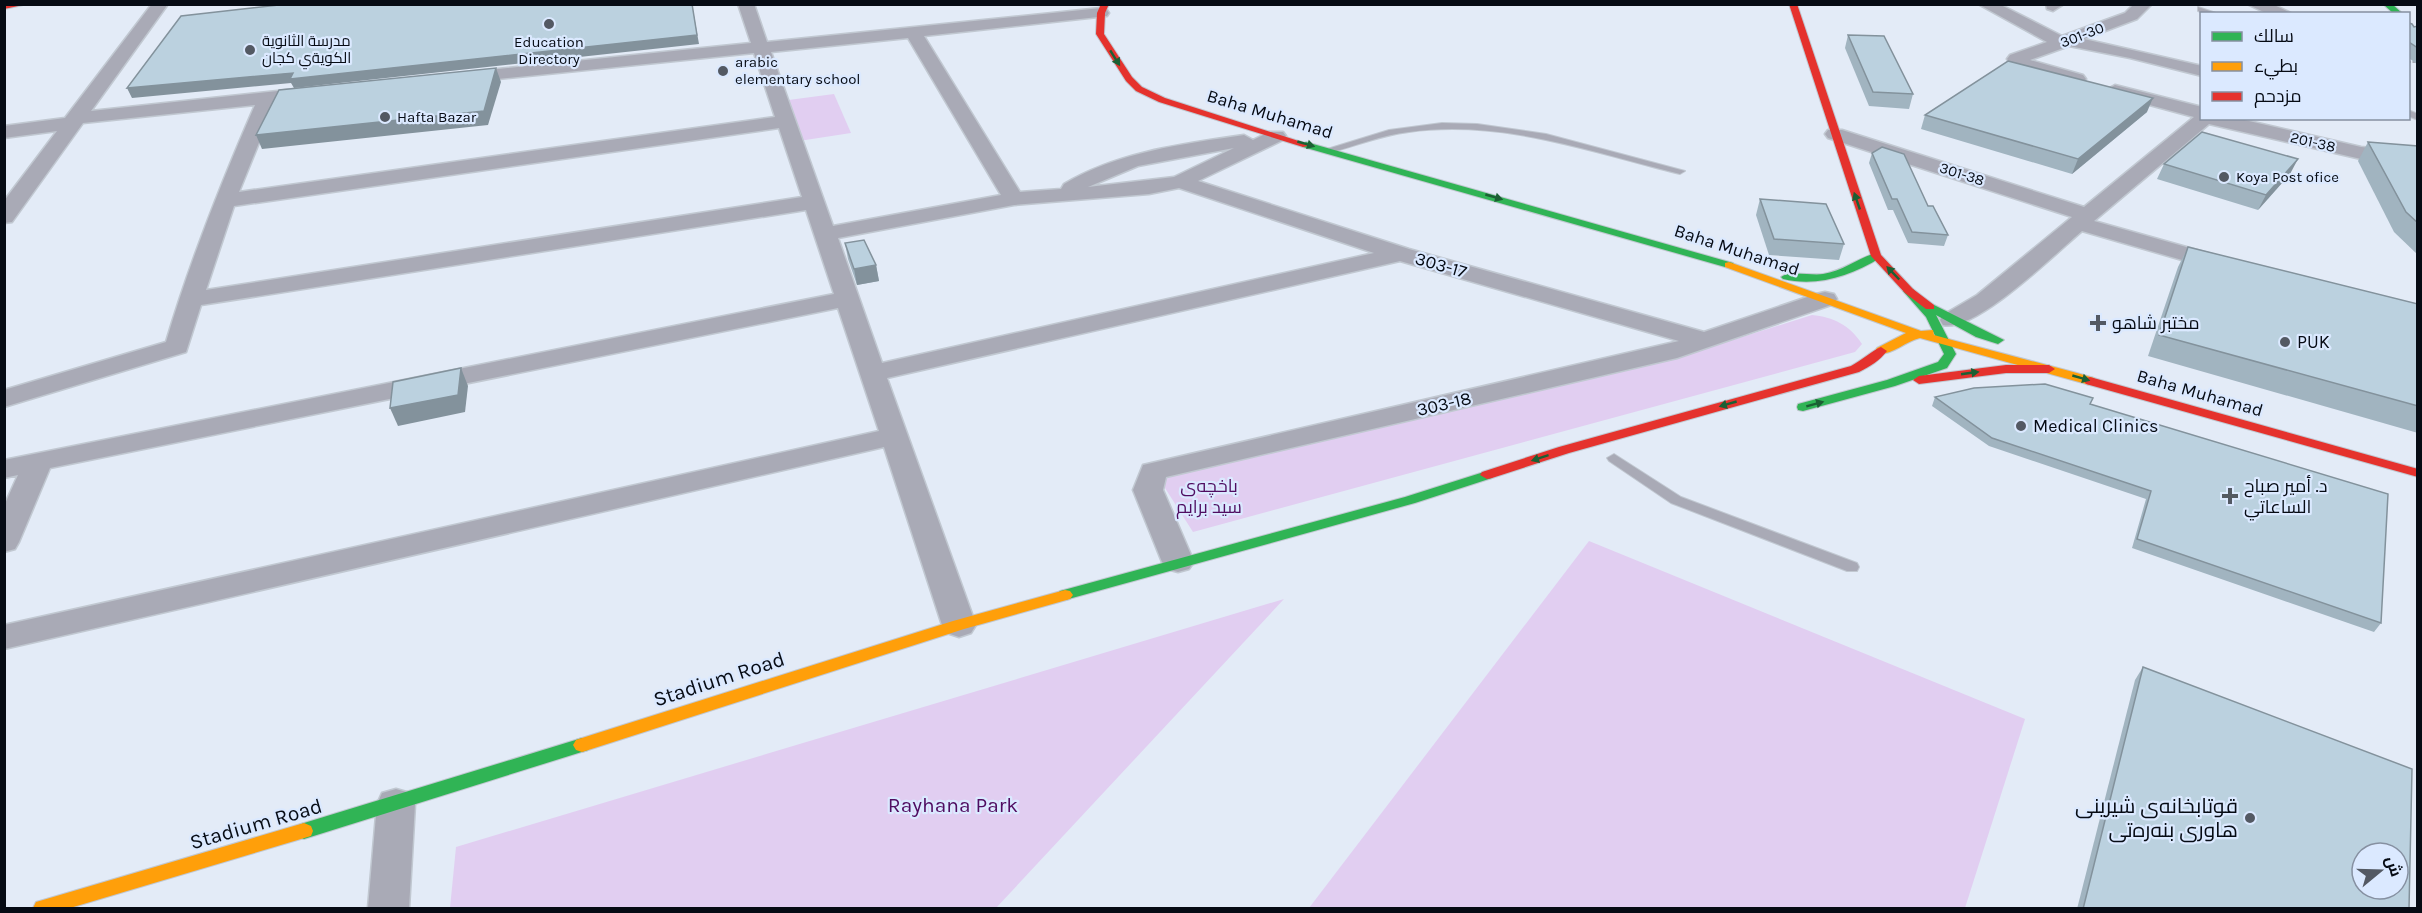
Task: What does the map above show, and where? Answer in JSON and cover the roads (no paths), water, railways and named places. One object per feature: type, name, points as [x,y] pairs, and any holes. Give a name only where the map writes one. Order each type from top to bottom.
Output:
[{"type":"main road","points":[[4,7],[25,4]]},
{"type":"main road","points":[[1787,411],[1891,383],[1943,365],[1950,354],[1945,331],[1876,256],[1793,4]]},
{"type":"main road","points":[[2386,4],[2406,9]]},
{"type":"main road","name":"Baha Muhamad","points":[[1103,9],[1100,34],[1130,79],[1139,88],[1162,100],[1276,135],[1718,261],[1825,299],[1865,316],[1918,333],[1945,331],[2006,358],[2418,473]]},
{"type":"main road","points":[[1718,261],[1792,278],[1830,276],[1859,268],[1876,256]]},
{"type":"main road","points":[[1410,500],[1564,450],[1855,369],[1871,361],[1881,351],[1886,341],[1883,329],[1865,316]]},
{"type":"main road","points":[[1945,331],[1980,334],[2010,343],[1995,344],[1994,349],[2006,358]]},
{"type":"main road","points":[[1881,351],[1918,333]]},
{"type":"main road","points":[[2076,362],[2418,459]]},
{"type":"main road","points":[[1891,383],[2006,369],[2049,369]]},
{"type":"main road","points":[[1608,459],[1637,452]]},
{"type":"main road","points":[[1410,500],[1535,474]]},
{"type":"main road","name":"Stadium Road","points":[[43,909],[396,804],[959,625],[1178,562],[1410,500]]},
{"type":"street","points":[[4,217],[11,198],[73,121],[160,4]]},
{"type":"street","points":[[746,4],[959,625]]},
{"type":"street","points":[[1986,4],[2065,42],[2131,53],[2200,70]]},
{"type":"street","name":"301-30","points":[[2144,4],[2131,16],[2016,59],[2029,66],[2200,112]]},
{"type":"street","points":[[2255,4],[2279,12]]},
{"type":"street","points":[[444,80],[913,32],[1103,9]]},
{"type":"street","points":[[913,32],[1014,199]]},
{"type":"street","points":[[4,132],[73,121],[327,92]]},
{"type":"street","points":[[4,399],[177,347],[189,300],[224,201],[268,98]]},
{"type":"street","points":[[1945,331],[1986,300],[2202,120]]},
{"type":"street","name":"201-38","points":[[2218,120],[2361,153],[2418,158]]},
{"type":"street","points":[[224,201],[787,122]]},
{"type":"street","name":"301-38","points":[[1835,134],[2237,269]]},
{"type":"street","points":[[825,234],[1014,199],[1149,188],[1180,182],[1276,135]]},
{"type":"street","points":[[1062,194],[1089,175],[1174,152],[1276,135]]},
{"type":"street","name":"303-17","points":[[1180,182],[1401,254],[1704,340]]},
{"type":"street","points":[[189,300],[814,202]]},
{"type":"street","points":[[873,373],[1401,254]]},
{"type":"street","points":[[4,470],[847,299]]},
{"type":"street","name":"303-18","points":[[1178,562],[1148,490],[1154,471],[1668,353],[1825,299]]},
{"type":"street","points":[[4,638],[894,436]]},
{"type":"street","points":[[4,542],[38,463]]},
{"type":"street","points":[[388,909],[396,804]]},
{"type":"lane","points":[[2201,9],[2210,12]]},
{"type":"lane","points":[[1329,150],[1408,129],[1459,126],[1514,131],[1680,171]]},
{"type":"lane","points":[[1608,459],[1676,500],[1852,567]]},
{"type":"place","name":"Education Directory","points":[[549,24]]},
{"type":"place","name":"مدرسة الثانوية الكويةي كجان","points":[[250,50]]},
{"type":"place","name":"arabic elementary school","points":[[723,71]]},
{"type":"place","name":"Hafta Bazar","points":[[385,117]]},
{"type":"place","name":"Koya Post ofice","points":[[2224,177]]},
{"type":"place","name":"مختبر شاهو","points":[[2098,323]]},
{"type":"place","name":"PUK","points":[[2285,342]]},
{"type":"place","name":"Medical Clinics","points":[[2021,426]]},
{"type":"place","name":"د. أمير صباح الساعاتي","points":[[2230,496]]},
{"type":"place","name":"قوتابخانه‌ی شیرینی هاوری بنه‌ره‌تی","points":[[2250,818]]},
{"type":"park label","name":"باخچه‌ی سید برایم","points":[[1209,496]]},
{"type":"park label","name":"Rayhana Park","points":[[953,805]]}]
